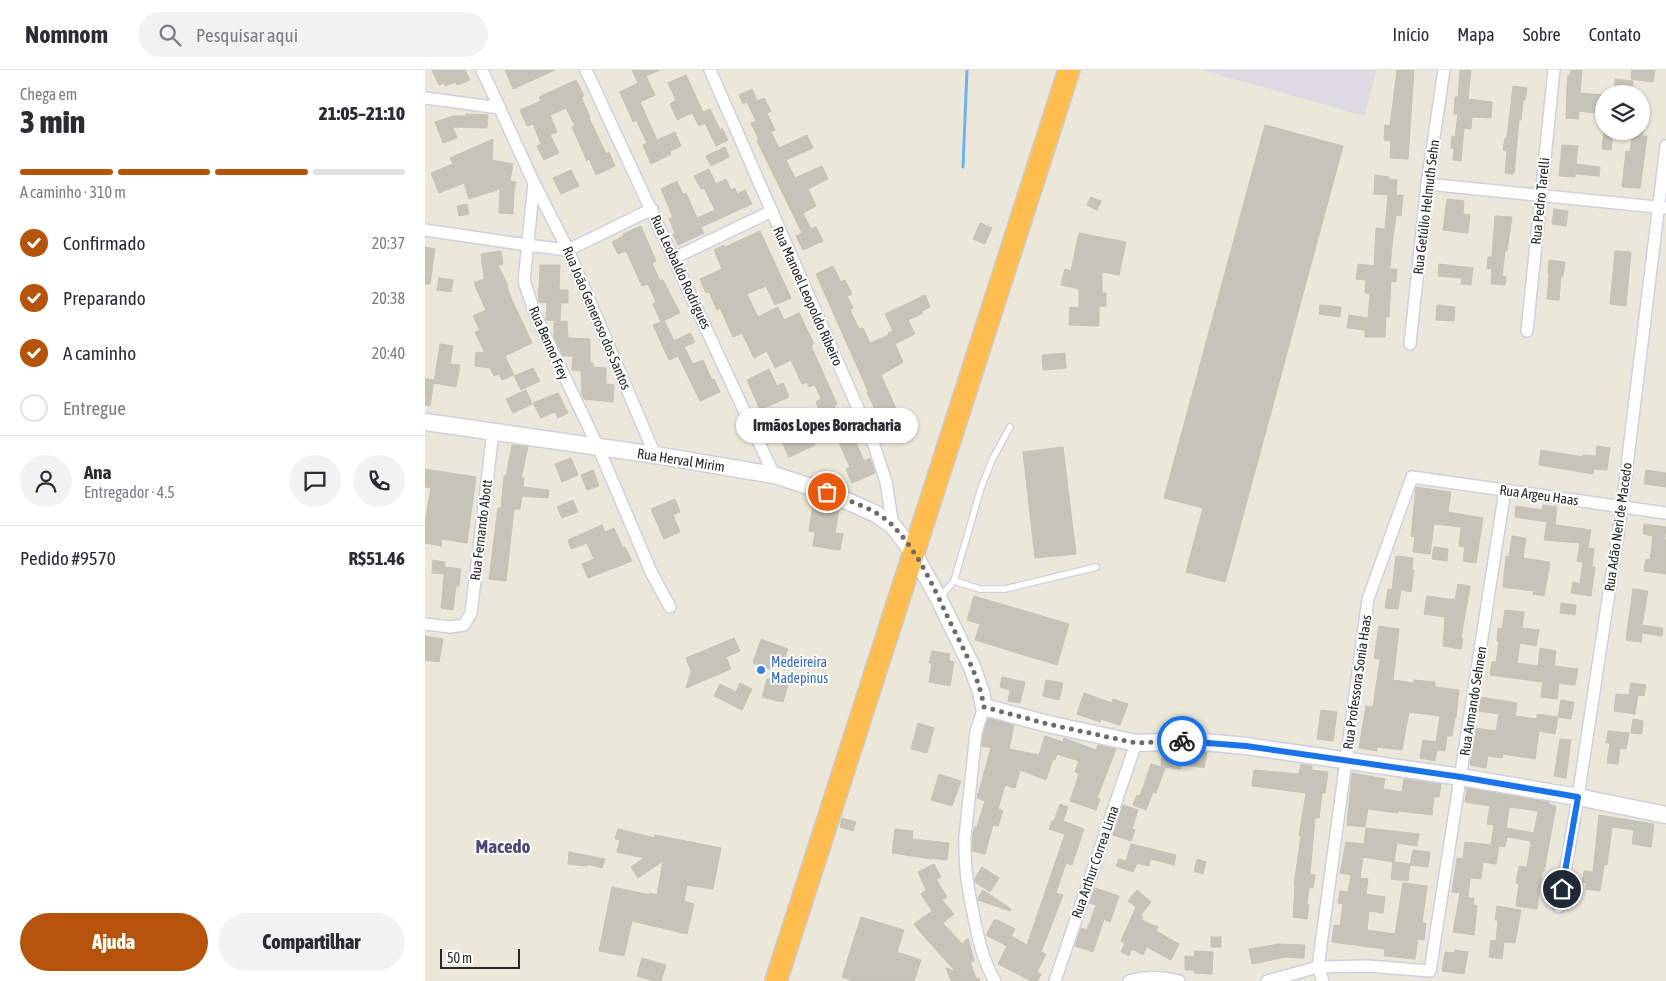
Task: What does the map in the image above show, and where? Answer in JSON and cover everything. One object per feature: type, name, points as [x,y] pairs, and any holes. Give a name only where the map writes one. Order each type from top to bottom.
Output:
[{"type":"highway","points":[[776,981],[1069,70]]},
{"type":"street","points":[[482,70],[535,183]]},
{"type":"street","name":"Rua Leobaldo Rodrigues","points":[[586,70],[774,475]]},
{"type":"street","name":"Rua Manoel Leopoldo Ribeiro","points":[[710,70],[874,445],[886,482],[893,526]]},
{"type":"street","name":"Rua Getúlio Helmuth Sehn","points":[[1410,344],[1427,184],[1444,70]]},
{"type":"street","name":"Rua Pedro Tarelli","points":[[1527,331],[1554,70]]},
{"type":"street","points":[[425,98],[500,108]]},
{"type":"street","name":"Rua Adão Neri de Macedo","points":[[1559,907],[1578,797],[1622,507],[1662,207],[1666,146]]},
{"type":"street","name":"Rua Benno Frey","points":[[535,183],[524,281],[535,314],[598,447],[652,574],[669,607]]},
{"type":"street","name":"Rua João Generoso dos Santos","points":[[535,183],[568,250],[655,455]]},
{"type":"street","points":[[1427,184],[1662,207]]},
{"type":"street","points":[[425,230],[527,246],[568,250],[652,209]]},
{"type":"street","points":[[674,258],[772,211]]},
{"type":"street","name":"Rua Herval Mirim","points":[[425,422],[655,455],[774,475],[827,492],[876,514],[893,526],[913,552],[939,598],[972,667],[984,707]]},
{"type":"street","name":"Rua Fernando Abott","points":[[425,624],[450,627],[464,626],[471,613],[493,432]]},
{"type":"street","name":"Rua Argeu Haas","points":[[1412,477],[1666,513]]},
{"type":"street","name":"Rua Professora Sonia Haas","points":[[1317,967],[1368,599],[1412,477]]},
{"type":"street","name":"Rua Armando Sehnen","points":[[1317,967],[1368,966],[1429,971],[1505,490]]},
{"type":"street","points":[[995,981],[982,955],[965,876],[964,854],[976,732],[984,707],[1048,724],[1136,743],[1202,741],[1246,746],[1461,777],[1578,797],[1666,815]]},
{"type":"street","name":"Rua Arthur Correa Lima","points":[[1055,981],[1136,743]]},
{"type":"street","points":[[1267,981],[1317,967],[1323,981]]},
{"type":"street","points":[[1129,981],[1143,977],[1164,977],[1179,981]]},
{"type":"lane","points":[[939,598],[954,581],[981,488],[992,460],[1010,427]]},
{"type":"lane","points":[[954,581],[980,588],[1005,589],[1096,568]]},
{"type":"shaded area","points":[[1202,70],[1377,70],[1364,116]]},
{"type":"building","points":[[432,70],[465,70],[470,80],[457,85],[456,82],[445,86],[444,83],[439,85]]},
{"type":"building","points":[[505,70],[555,70],[513,89]]},
{"type":"building","points":[[632,70],[660,70],[646,76],[655,95],[640,102],[657,140],[675,132],[681,146],[670,151],[671,154],[651,164],[643,145],[647,143],[636,120],[633,122],[620,92],[638,83]]},
{"type":"building","points":[[1397,70],[1414,70],[1408,159],[1390,158],[1391,141],[1384,140],[1385,125],[1390,126]]},
{"type":"building","points":[[1460,70],[1471,70],[1468,99],[1492,102],[1491,118],[1472,117],[1471,129],[1464,128],[1461,161],[1453,160],[1454,148],[1451,148],[1452,136],[1455,137],[1458,114],[1454,114],[1455,97],[1458,97]]},
{"type":"building","points":[[1571,70],[1582,70],[1580,93],[1595,94],[1595,113],[1579,111],[1578,119],[1566,118],[1568,75],[1570,75]]},
{"type":"building","points":[[1632,70],[1655,70],[1653,82],[1631,79]]},
{"type":"building","points":[[686,75],[703,112],[710,109],[720,130],[722,128],[728,140],[716,146],[705,123],[699,126],[692,113],[677,120],[670,104],[676,100],[668,83]]},
{"type":"building","points":[[1615,79],[1633,81],[1633,85],[1615,85]]},
{"type":"building","points":[[576,80],[584,96],[581,97],[589,118],[606,154],[609,152],[615,166],[596,175],[589,159],[587,161],[572,127],[575,126],[566,108],[550,115],[557,132],[550,135],[559,153],[544,160],[537,146],[541,144],[533,124],[527,126],[520,110],[541,101],[539,97]]},
{"type":"building","points":[[1513,86],[1527,88],[1525,100],[1523,100],[1521,120],[1519,120],[1514,174],[1505,173],[1507,151],[1503,150],[1505,138],[1507,138]]},
{"type":"building","points":[[752,89],[757,101],[764,98],[771,111],[767,113],[775,130],[771,132],[779,148],[807,135],[813,148],[786,160],[795,178],[822,166],[828,179],[808,189],[816,206],[803,213],[811,229],[816,227],[823,241],[803,250],[796,236],[802,233],[757,141],[759,140],[751,123],[756,121],[747,102],[743,104],[739,95]]},
{"type":"building","points":[[466,114],[488,115],[487,127],[453,127],[457,138],[443,143],[435,122],[453,116],[466,116]]},
{"type":"building","points":[[1265,125],[1343,146],[1225,582],[1186,572],[1203,508],[1164,498]]},
{"type":"building","points":[[493,139],[492,160],[513,164],[510,181],[516,182],[513,214],[499,213],[500,189],[469,199],[464,183],[439,193],[431,173],[453,164],[450,158]]},
{"type":"building","points":[[1603,140],[1612,140],[1611,150],[1602,149]]},
{"type":"building","points":[[1632,140],[1646,140],[1640,188],[1622,187],[1626,151],[1630,152]]},
{"type":"building","points":[[1562,145],[1578,146],[1576,164],[1600,167],[1599,176],[1575,174],[1575,177],[1559,176]]},
{"type":"building","points":[[725,147],[729,157],[711,166],[706,156]]},
{"type":"building","points":[[709,169],[716,184],[726,179],[731,190],[735,188],[737,194],[745,190],[752,204],[701,227],[704,233],[678,245],[669,219],[673,217],[661,189],[677,181],[683,194],[686,193],[697,218],[715,210],[704,188],[701,189],[694,176]]},
{"type":"building","points":[[571,170],[579,186],[561,194],[553,178]]},
{"type":"building","points":[[1375,175],[1397,180],[1396,195],[1403,195],[1401,216],[1396,215],[1392,245],[1390,269],[1397,269],[1396,282],[1391,281],[1389,317],[1386,316],[1385,337],[1365,337],[1365,330],[1347,328],[1349,315],[1368,318],[1370,294],[1365,293],[1366,280],[1356,279],[1358,264],[1374,266],[1376,228],[1385,229],[1388,195],[1374,194]]},
{"type":"building","points":[[1091,197],[1101,201],[1097,210],[1087,205]]},
{"type":"building","points":[[1447,199],[1464,201],[1463,214],[1470,215],[1468,233],[1443,230]]},
{"type":"building","points":[[467,204],[469,214],[459,216],[457,206]]},
{"type":"building","points":[[1554,209],[1568,211],[1566,226],[1552,224]]},
{"type":"building","points":[[1495,216],[1512,217],[1502,276],[1506,277],[1505,285],[1491,284],[1492,269],[1487,269],[1488,257],[1492,257]]},
{"type":"building","points":[[980,223],[992,228],[985,244],[973,239]]},
{"type":"building","points":[[641,226],[656,261],[652,263],[660,281],[663,280],[680,313],[664,320],[674,341],[690,333],[695,342],[684,347],[693,364],[703,360],[720,392],[700,401],[678,356],[669,360],[653,325],[661,322],[653,304],[656,302],[648,284],[642,286],[626,251],[618,254],[612,242],[624,236],[623,234]]},
{"type":"building","points":[[760,231],[791,298],[775,305],[766,286],[747,294],[758,317],[778,307],[784,320],[799,313],[814,344],[811,346],[837,404],[834,406],[847,435],[852,433],[864,461],[870,458],[875,473],[852,483],[846,469],[850,467],[836,436],[834,437],[816,402],[821,399],[815,385],[809,387],[807,382],[802,384],[791,360],[775,368],[767,351],[754,358],[742,333],[733,337],[720,308],[717,310],[709,292],[706,293],[700,279],[722,269],[714,250]]},
{"type":"building","points":[[1079,233],[1126,242],[1119,275],[1102,272],[1102,293],[1106,293],[1106,306],[1099,306],[1099,326],[1069,325],[1070,307],[1079,308],[1079,289],[1061,285],[1065,269],[1071,271]]},
{"type":"building","points":[[425,247],[435,249],[430,284],[425,284]]},
{"type":"building","points":[[501,251],[503,264],[498,265],[532,343],[505,356],[514,375],[502,380],[499,374],[494,376],[490,368],[475,366],[476,352],[485,353],[475,332],[480,330],[473,316],[486,310],[474,283],[484,279],[481,254]]},
{"type":"building","points":[[1615,251],[1631,252],[1626,306],[1610,304]]},
{"type":"building","points":[[1549,260],[1565,262],[1563,276],[1561,276],[1559,300],[1547,299]]},
{"type":"building","points":[[1439,264],[1473,268],[1471,285],[1461,284],[1462,278],[1438,276]]},
{"type":"building","points":[[540,265],[560,265],[559,290],[568,290],[568,303],[561,303],[560,321],[546,320],[547,303],[539,302]]},
{"type":"building","points":[[833,266],[841,282],[845,280],[852,294],[847,296],[853,308],[850,310],[859,329],[863,328],[870,343],[889,335],[888,333],[893,331],[885,314],[925,295],[930,307],[922,311],[923,313],[908,320],[915,334],[895,344],[903,362],[881,375],[906,431],[886,441],[878,424],[881,423],[868,391],[816,274]]},
{"type":"building","points":[[439,278],[453,280],[451,292],[437,290]]},
{"type":"building","points":[[1320,305],[1341,307],[1340,317],[1319,314]]},
{"type":"building","points":[[1437,305],[1455,307],[1454,321],[1436,320]]},
{"type":"building","points":[[567,321],[568,338],[590,339],[590,363],[593,363],[593,367],[606,368],[606,384],[614,385],[613,402],[584,399],[582,395],[581,371],[572,370],[573,356],[563,356],[554,338],[554,322]]},
{"type":"building","points":[[440,344],[453,346],[450,364],[460,365],[456,387],[434,383]]},
{"type":"building","points":[[1065,353],[1066,368],[1043,370],[1042,355]]},
{"type":"building","points":[[533,368],[540,381],[521,390],[514,376]]},
{"type":"building","points":[[769,369],[777,386],[783,383],[789,397],[760,410],[747,380]]},
{"type":"building","points":[[425,378],[434,380],[430,406],[425,405]]},
{"type":"building","points":[[526,390],[532,404],[513,413],[506,399]]},
{"type":"building","points":[[558,393],[568,413],[558,418],[555,412],[541,418],[533,403]]},
{"type":"building","points":[[786,416],[797,439],[809,433],[815,445],[789,457],[772,422]]},
{"type":"building","points":[[512,445],[528,447],[521,478],[524,478],[523,487],[549,490],[548,498],[522,496],[520,509],[514,509],[506,581],[489,579],[498,508],[501,508],[504,476],[506,476]]},
{"type":"building","points":[[1597,446],[1610,448],[1607,470],[1594,469],[1593,474],[1539,465],[1541,450],[1583,457],[1583,455],[1596,456]]},
{"type":"building","points":[[1063,447],[1076,554],[1035,558],[1023,452]]},
{"type":"building","points":[[571,458],[578,475],[562,482],[555,464]]},
{"type":"building","points":[[425,469],[476,477],[467,543],[442,539],[441,546],[425,543],[425,522],[431,488],[425,487]]},
{"type":"building","points":[[593,470],[599,486],[587,490],[581,475]]},
{"type":"building","points":[[1646,470],[1666,473],[1666,487],[1644,484]]},
{"type":"building","points":[[1416,487],[1451,492],[1448,512],[1483,518],[1476,563],[1463,561],[1465,547],[1459,546],[1461,527],[1434,524],[1430,554],[1413,552],[1415,537],[1411,536]]},
{"type":"building","points":[[675,499],[680,512],[673,515],[680,532],[664,539],[651,509]]},
{"type":"building","points":[[573,500],[578,512],[562,518],[557,507]]},
{"type":"building","points":[[813,505],[839,509],[835,533],[843,534],[840,550],[813,546],[815,532],[809,531]]},
{"type":"building","points":[[1543,505],[1557,507],[1556,525],[1591,530],[1588,548],[1594,549],[1592,567],[1595,567],[1591,596],[1571,593],[1573,582],[1580,584],[1583,562],[1577,561],[1580,543],[1544,540],[1547,522],[1515,517],[1516,506],[1542,510]]},
{"type":"building","points":[[1644,524],[1666,527],[1664,540],[1666,540],[1666,574],[1644,571],[1646,559],[1650,560],[1653,536],[1643,534]]},
{"type":"building","points":[[602,525],[605,532],[614,528],[623,548],[625,547],[632,561],[588,578],[582,564],[594,559],[587,543],[571,549],[568,540]]},
{"type":"building","points":[[1512,536],[1526,538],[1523,558],[1550,562],[1544,596],[1533,594],[1534,591],[1503,587],[1506,556],[1509,557]]},
{"type":"building","points":[[1434,547],[1448,549],[1447,561],[1432,559]]},
{"type":"building","points":[[1396,556],[1413,558],[1412,570],[1414,570],[1411,592],[1401,590],[1398,609],[1385,608],[1388,589],[1392,590]]},
{"type":"building","points":[[433,560],[445,562],[444,574],[432,573]]},
{"type":"building","points":[[445,567],[461,569],[459,586],[456,586],[453,610],[441,608]]},
{"type":"building","points":[[1458,584],[1470,586],[1461,638],[1463,639],[1461,649],[1443,646],[1445,617],[1424,614],[1427,596],[1455,600]]},
{"type":"building","points":[[1633,589],[1648,591],[1642,625],[1663,628],[1662,636],[1642,633],[1641,642],[1626,640]]},
{"type":"building","points":[[974,596],[1069,624],[1057,665],[975,640],[980,624],[967,620]]},
{"type":"building","points":[[1561,603],[1576,605],[1575,615],[1560,613]]},
{"type":"building","points":[[1505,610],[1524,612],[1522,628],[1539,630],[1536,646],[1520,643],[1517,663],[1538,666],[1540,648],[1556,651],[1554,666],[1578,669],[1575,685],[1559,683],[1557,699],[1541,697],[1543,682],[1490,675],[1492,662],[1496,662],[1499,642],[1497,641],[1498,628],[1502,629]]},
{"type":"building","points":[[1379,626],[1399,629],[1393,680],[1414,683],[1414,680],[1435,682],[1435,687],[1459,690],[1452,736],[1447,736],[1445,751],[1437,750],[1435,761],[1420,758],[1423,740],[1436,742],[1440,716],[1409,712],[1402,750],[1377,747],[1377,751],[1359,748],[1366,706],[1373,707],[1380,659],[1374,658]]},
{"type":"building","points":[[425,636],[443,639],[439,662],[425,660]]},
{"type":"building","points":[[734,638],[740,651],[726,657],[731,669],[686,688],[691,671],[686,658]]},
{"type":"building","points":[[761,639],[788,649],[782,664],[773,661],[770,669],[753,663]]},
{"type":"building","points":[[932,651],[950,654],[949,661],[954,662],[950,686],[929,682],[932,663],[929,663]]},
{"type":"building","points":[[1002,677],[1025,682],[1020,703],[1008,701],[1010,690],[1000,687]]},
{"type":"building","points":[[767,679],[788,685],[783,702],[762,697]]},
{"type":"building","points":[[1046,680],[1063,683],[1059,700],[1043,696]]},
{"type":"building","points":[[740,683],[752,689],[742,710],[714,696],[720,684],[736,692]]},
{"type":"building","points":[[1631,683],[1646,685],[1644,696],[1638,695],[1635,714],[1614,711],[1616,694],[1629,695]]},
{"type":"building","points":[[1084,693],[1112,703],[1113,699],[1128,704],[1120,725],[1101,719],[1100,722],[1077,714]]},
{"type":"building","points":[[1480,697],[1517,703],[1515,716],[1537,719],[1537,714],[1558,717],[1555,734],[1539,731],[1535,759],[1503,754],[1502,758],[1488,756],[1486,768],[1470,765],[1476,728],[1496,731],[1499,714],[1478,711]]},
{"type":"building","points":[[1561,700],[1574,702],[1571,719],[1558,717]]},
{"type":"building","points":[[1321,710],[1337,712],[1333,741],[1317,739]]},
{"type":"building","points":[[988,718],[1014,725],[1009,749],[1039,755],[1045,736],[1063,742],[1064,738],[1096,750],[1098,745],[1116,749],[1097,798],[1100,799],[1096,810],[1070,801],[1079,774],[1075,772],[1079,761],[1057,754],[1055,760],[1053,759],[1046,780],[1020,770],[1015,788],[1005,785],[998,809],[1003,811],[998,826],[993,825],[985,854],[972,851],[975,826],[977,827],[985,801],[977,798],[991,748],[982,746],[983,733]]},
{"type":"building","points":[[1633,719],[1643,721],[1642,734],[1631,733]]},
{"type":"building","points":[[918,723],[934,728],[927,753],[911,749]]},
{"type":"building","points":[[1608,731],[1629,733],[1626,749],[1620,748],[1618,764],[1607,763],[1610,743],[1606,743]]},
{"type":"building","points":[[1560,739],[1571,740],[1566,778],[1554,776]]},
{"type":"building","points":[[1162,752],[1207,752],[1204,768],[1181,764],[1180,769],[1161,767]]},
{"type":"building","points":[[1151,764],[1165,768],[1156,793],[1153,792],[1146,810],[1133,805],[1137,795],[1140,796]]},
{"type":"building","points":[[1301,764],[1312,766],[1312,770],[1328,772],[1325,793],[1322,793],[1319,818],[1315,818],[1310,874],[1315,875],[1313,888],[1309,887],[1307,919],[1293,917],[1294,885],[1301,836],[1299,836],[1306,793],[1252,786],[1254,770],[1299,774]]},
{"type":"building","points":[[1352,773],[1385,779],[1383,789],[1402,792],[1404,779],[1441,784],[1439,797],[1434,797],[1432,815],[1368,809],[1365,827],[1347,825]]},
{"type":"building","points":[[939,774],[961,781],[952,806],[931,800]]},
{"type":"building","points":[[1467,788],[1549,802],[1549,804],[1556,806],[1544,872],[1542,872],[1537,909],[1516,906],[1519,884],[1516,883],[1519,866],[1527,867],[1531,841],[1507,837],[1505,847],[1491,844],[1494,825],[1487,824],[1490,806],[1465,802]],"holes":[[[1510,807],[1538,811],[1534,833],[1506,828]]]},
{"type":"building","points":[[1060,804],[1068,807],[1063,821],[1084,829],[1072,865],[1066,863],[1056,893],[1063,895],[1041,952],[1046,954],[1037,972],[1041,974],[1038,981],[1031,981],[998,964],[1007,946],[986,935],[994,920],[997,920],[1015,929],[1011,936],[1027,945],[1065,834],[1049,829]]},
{"type":"building","points":[[1123,805],[1138,810],[1132,829],[1135,830],[1131,841],[1113,835]]},
{"type":"building","points":[[1599,815],[1654,824],[1651,847],[1632,844],[1634,830],[1612,827],[1607,865],[1604,865],[1600,891],[1586,889],[1587,883],[1582,882],[1584,871],[1593,872]]},
{"type":"building","points":[[842,818],[856,822],[853,831],[840,827]]},
{"type":"building","points":[[1366,828],[1419,834],[1417,846],[1397,843],[1394,862],[1410,864],[1408,881],[1391,879],[1393,862],[1363,857],[1360,878],[1368,879],[1366,894],[1385,897],[1383,913],[1369,911],[1367,930],[1395,934],[1403,883],[1427,886],[1422,923],[1426,923],[1424,940],[1418,939],[1415,959],[1384,956],[1385,949],[1332,942],[1334,925],[1340,926],[1343,904],[1338,903],[1340,891],[1348,892],[1351,875],[1340,873],[1346,842],[1364,844]]},
{"type":"building","points":[[618,829],[655,838],[655,835],[721,848],[713,889],[687,885],[684,901],[694,904],[687,934],[632,921],[624,956],[599,951],[612,887],[657,895],[663,861],[638,878],[631,867],[644,858],[617,852],[620,840],[615,839]]},
{"type":"building","points":[[895,829],[913,831],[912,839],[949,843],[947,860],[892,853]]},
{"type":"building","points":[[1465,842],[1499,846],[1496,864],[1483,862],[1481,879],[1470,878],[1468,898],[1474,898],[1473,905],[1477,906],[1474,935],[1453,932],[1460,893],[1452,892],[1457,858],[1463,859]]},
{"type":"building","points":[[1131,844],[1176,855],[1174,865],[1151,859],[1149,866],[1137,863],[1133,872],[1116,866],[1119,859],[1126,861]]},
{"type":"building","points":[[1413,850],[1430,852],[1428,867],[1410,865]]},
{"type":"building","points":[[569,852],[605,859],[602,868],[587,864],[587,866],[568,864]]},
{"type":"building","points":[[1197,859],[1206,862],[1203,874],[1194,871]]},
{"type":"building","points":[[934,864],[941,877],[936,879],[947,897],[942,900],[954,914],[943,923],[962,944],[968,938],[974,961],[970,962],[976,978],[980,979],[979,981],[951,981],[946,968],[956,972],[914,924],[932,911],[921,894],[926,890],[918,872]]},
{"type":"building","points":[[982,867],[999,878],[990,892],[975,882],[975,878]]},
{"type":"building","points":[[1095,888],[1119,896],[1110,922],[1104,919],[1093,952],[1075,946],[1081,928],[1087,930],[1096,905],[1089,903]]},
{"type":"building","points":[[983,890],[1011,909],[1010,911],[978,900]]},
{"type":"building","points":[[1137,890],[1151,902],[1140,916],[1143,917],[1141,920],[1158,927],[1156,931],[1179,944],[1171,960],[1147,947],[1143,955],[1132,949],[1129,956],[1121,952],[1125,943],[1121,941],[1136,907],[1128,901]]},
{"type":"building","points":[[1497,906],[1521,910],[1515,943],[1504,942],[1502,959],[1489,957],[1491,940],[1496,941],[1498,920],[1495,920]]},
{"type":"building","points":[[861,917],[904,930],[897,952],[921,960],[914,981],[853,981],[842,977]]},
{"type":"building","points":[[1211,937],[1221,937],[1221,947],[1211,947]]},
{"type":"building","points":[[1279,944],[1305,945],[1304,958],[1286,957],[1252,964],[1249,949]]},
{"type":"building","points":[[1455,950],[1468,952],[1464,974],[1442,971],[1445,952],[1455,953]]},
{"type":"building","points":[[1195,951],[1213,952],[1212,974],[1194,973],[1194,970],[1185,970],[1185,956],[1194,957]]},
{"type":"building","points":[[642,958],[666,965],[661,981],[637,976]]},
{"type":"waterway","points":[[963,167],[967,70]]},
{"type":"way so far","points":[[827,492],[876,514],[893,526],[913,552],[939,598],[972,667],[984,707],[1048,724],[1136,743],[1182,741]]},
{"type":"place","name":"Irmãos Lopes Borracharia","points":[[827,492]]},
{"type":"place","name":"Medeireira Madepinus","points":[[761,670]]},
{"type":"district","name":"Macedo","points":[[503,846]]},
{"type":"route","points":[[1182,741],[1246,746],[1461,777],[1578,797],[1562,889]]}]
